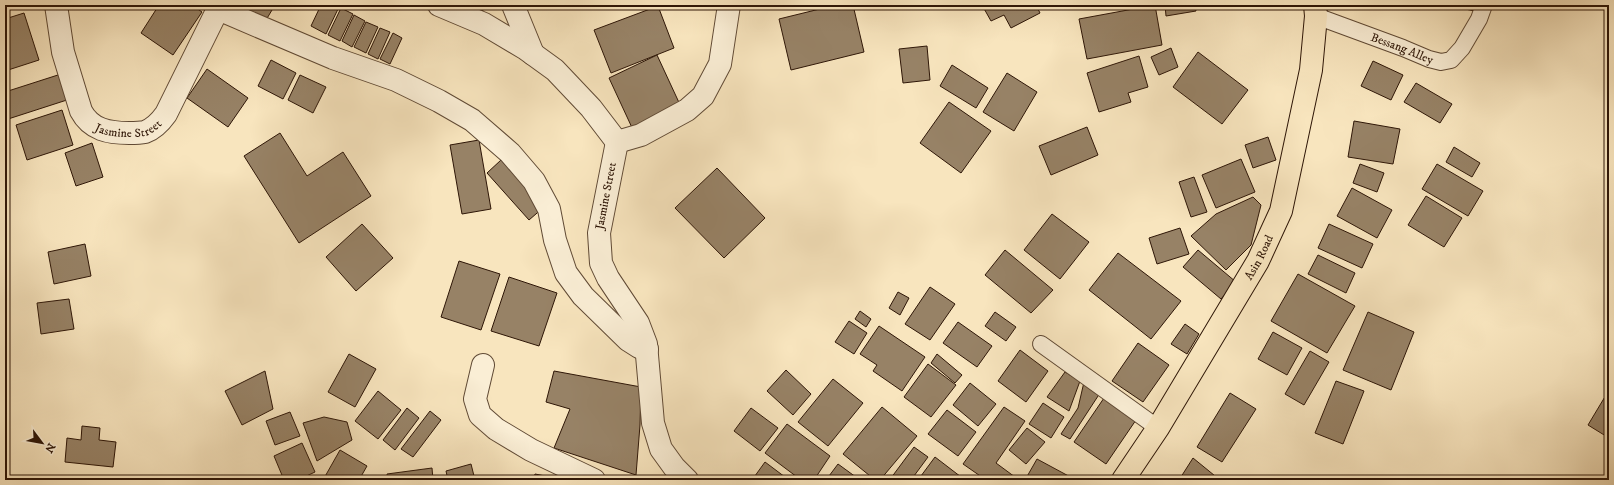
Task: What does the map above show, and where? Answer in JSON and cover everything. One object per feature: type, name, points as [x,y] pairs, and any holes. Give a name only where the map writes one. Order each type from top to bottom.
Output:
[{"type":"main road","name":"Asin Road","points":[[1123,480],[1158,428],[1258,262],[1281,212],[1311,70],[1316,11]]},
{"type":"street","name":"Jasmine Street","points":[[56,5],[64,52],[81,111],[92,125],[102,130],[114,133],[144,132],[162,121],[219,7]]},
{"type":"street","points":[[439,5],[484,24],[533,54],[555,70],[572,87],[617,142],[642,135],[687,110],[703,96],[720,64],[729,5]]},
{"type":"street","points":[[513,5],[533,54]]},
{"type":"street","points":[[219,7],[333,58],[396,80],[439,101],[472,120],[510,153],[534,181],[549,209],[554,240],[566,273],[583,296],[628,340],[639,347],[647,348]]},
{"type":"street","name":"Jasmine Street","points":[[617,142],[599,233],[601,263],[608,278],[638,323],[647,348],[653,423],[661,449],[674,467],[687,480]]},
{"type":"street","points":[[483,365],[475,399],[480,415],[496,429],[531,450],[594,480]]},
{"type":"lane","name":"Bessang Alley","points":[[1316,11],[1429,59],[1441,62],[1451,60],[1462,48],[1479,18],[1484,5]]},
{"type":"lane","points":[[1041,344],[1158,428]]},
{"type":"building","points":[[5,5],[17,5],[17,6],[5,11]]},
{"type":"building","points":[[159,5],[192,5],[202,12],[173,55],[141,33]]},
{"type":"building","points":[[231,5],[275,5],[263,25]]},
{"type":"building","points":[[321,5],[334,5],[339,7],[326,34],[311,26]]},
{"type":"building","points":[[455,5],[485,5],[481,15]]},
{"type":"building","points":[[836,5],[853,5],[864,52],[791,70],[779,19]]},
{"type":"building","points":[[982,5],[1036,5],[1040,13],[1011,28],[1004,15],[991,21]]},
{"type":"building","points":[[1155,5],[1162,45],[1087,59],[1079,19]]},
{"type":"building","points":[[1165,5],[1195,5],[1196,11],[1166,16]]},
{"type":"building","points":[[1456,5],[1476,5],[1475,11],[1455,7]]},
{"type":"building","points":[[658,6],[674,48],[611,73],[594,30]]},
{"type":"building","points":[[341,8],[353,14],[340,41],[328,35]]},
{"type":"building","points":[[24,13],[39,60],[5,71],[5,19]]},
{"type":"building","points":[[354,15],[365,21],[352,47],[342,41]]},
{"type":"building","points":[[366,22],[378,27],[366,53],[354,47]]},
{"type":"building","points":[[380,28],[390,32],[378,59],[368,54]]},
{"type":"building","points":[[393,33],[402,38],[390,64],[380,59]]},
{"type":"building","points":[[927,46],[930,80],[903,83],[899,49]]},
{"type":"building","points":[[1171,48],[1178,67],[1159,75],[1151,57]]},
{"type":"building","points":[[1198,52],[1248,90],[1222,124],[1173,87]]},
{"type":"building","points":[[657,55],[682,109],[634,132],[609,78]]},
{"type":"building","points":[[1139,56],[1148,87],[1128,93],[1131,102],[1099,112],[1087,73]]},
{"type":"building","points":[[271,60],[296,73],[283,99],[258,86]]},
{"type":"building","points":[[1373,61],[1403,75],[1391,100],[1361,86]]},
{"type":"building","points":[[952,65],[988,88],[976,108],[940,86]]},
{"type":"building","points":[[207,69],[248,98],[228,127],[187,98]]},
{"type":"building","points":[[1007,73],[1037,92],[1014,131],[983,112]]},
{"type":"building","points":[[61,74],[70,99],[5,120],[5,92]]},
{"type":"building","points":[[300,75],[326,87],[313,113],[288,100]]},
{"type":"building","points":[[1416,83],[1452,104],[1440,123],[1404,102]]},
{"type":"building","points":[[949,102],[991,131],[961,173],[920,143]]},
{"type":"building","points":[[62,110],[73,145],[27,160],[16,125]]},
{"type":"building","points":[[1354,121],[1400,129],[1393,164],[1348,157]]},
{"type":"building","points":[[1087,127],[1098,155],[1051,175],[1039,146]]},
{"type":"building","points":[[280,133],[307,176],[343,152],[371,196],[299,243],[244,156]]},
{"type":"building","points":[[1268,137],[1276,160],[1253,168],[1245,145]]},
{"type":"building","points":[[479,140],[491,209],[462,214],[450,145]]},
{"type":"building","points":[[92,143],[103,177],[76,186],[65,153]]},
{"type":"building","points":[[1454,147],[1480,163],[1472,177],[1446,162]]},
{"type":"building","points":[[1241,159],[1255,192],[1216,208],[1202,175]]},
{"type":"building","points":[[501,160],[544,207],[529,220],[487,173]]},
{"type":"building","points":[[1360,164],[1384,173],[1377,192],[1353,183]]},
{"type":"building","points":[[1437,164],[1483,191],[1468,216],[1422,189]]},
{"type":"building","points":[[717,168],[765,218],[724,258],[675,208]]},
{"type":"building","points":[[1194,177],[1207,212],[1191,217],[1179,182]]},
{"type":"building","points":[[1352,188],[1392,210],[1377,238],[1337,216]]},
{"type":"building","points":[[1426,196],[1462,218],[1444,247],[1408,225]]},
{"type":"building","points":[[1253,197],[1261,205],[1251,245],[1226,270],[1191,236],[1216,214]]},
{"type":"building","points":[[1052,214],[1089,242],[1060,279],[1024,250]]},
{"type":"building","points":[[362,224],[393,258],[356,291],[326,257]]},
{"type":"building","points":[[1329,224],[1373,244],[1362,268],[1318,248]]},
{"type":"building","points":[[1180,228],[1189,254],[1157,264],[1149,238]]},
{"type":"building","points":[[85,244],[91,276],[54,284],[48,252]]},
{"type":"building","points":[[1005,250],[1053,290],[1031,313],[985,275]]},
{"type":"building","points":[[1198,250],[1236,282],[1221,299],[1183,267]]},
{"type":"building","points":[[1118,253],[1181,301],[1151,339],[1089,290]]},
{"type":"building","points":[[1318,255],[1355,273],[1346,293],[1308,274]]},
{"type":"building","points":[[459,261],[500,274],[481,330],[441,317]]},
{"type":"building","points":[[1298,274],[1355,306],[1327,353],[1271,321]]},
{"type":"building","points":[[509,277],[557,293],[539,346],[491,331]]},
{"type":"building","points":[[930,287],[955,304],[930,340],[905,324]]},
{"type":"building","points":[[898,292],[909,298],[900,315],[889,308]]},
{"type":"building","points":[[69,299],[74,329],[41,334],[37,303]]},
{"type":"building","points":[[860,311],[871,319],[866,327],[855,319]]},
{"type":"building","points":[[995,312],[1016,327],[1006,341],[985,326]]},
{"type":"building","points":[[1368,312],[1414,332],[1391,390],[1343,370]]},
{"type":"building","points":[[849,321],[867,333],[854,354],[835,342]]},
{"type":"building","points":[[958,322],[992,346],[977,367],[943,343]]},
{"type":"building","points":[[1185,324],[1199,334],[1187,354],[1171,344]]},
{"type":"building","points":[[879,326],[925,357],[902,391],[873,371],[877,365],[860,354]]},
{"type":"building","points":[[1273,332],[1302,348],[1287,375],[1258,359]]},
{"type":"building","points":[[1138,343],[1169,365],[1143,402],[1112,381]]},
{"type":"building","points":[[1020,350],[1048,371],[1026,402],[998,381]]},
{"type":"building","points":[[1310,351],[1329,362],[1304,405],[1285,394]]},
{"type":"building","points":[[349,354],[376,369],[355,407],[328,392]]},
{"type":"building","points":[[937,354],[962,375],[955,383],[931,363]]},
{"type":"building","points":[[928,364],[956,385],[931,417],[904,397]]},
{"type":"building","points":[[786,370],[811,394],[793,415],[767,391]]},
{"type":"building","points":[[265,371],[273,409],[242,425],[225,391]]},
{"type":"building","points":[[554,371],[641,387],[636,475],[554,448],[570,409],[546,402]]},
{"type":"building","points":[[1065,372],[1080,381],[1069,411],[1047,397]]},
{"type":"building","points":[[833,379],[863,403],[828,446],[798,422]]},
{"type":"building","points":[[1336,381],[1364,391],[1343,444],[1315,433]]},
{"type":"building","points":[[1084,382],[1100,393],[1070,439],[1061,434],[1078,408]]},
{"type":"building","points":[[970,383],[996,404],[978,426],[953,405]]},
{"type":"building","points":[[1609,390],[1609,438],[1588,425]]},
{"type":"building","points":[[378,391],[401,410],[378,439],[355,421]]},
{"type":"building","points":[[1230,393],[1256,409],[1222,462],[1197,447]]},
{"type":"building","points":[[1104,398],[1136,420],[1106,464],[1074,442]]},
{"type":"building","points":[[1043,403],[1064,417],[1051,438],[1029,424]]},
{"type":"building","points":[[882,407],[917,436],[880,480],[875,480],[843,454]]},
{"type":"building","points":[[1004,407],[1025,421],[996,463],[1015,477],[1013,480],[986,480],[963,464]]},
{"type":"building","points":[[407,408],[419,418],[395,450],[383,440]]},
{"type":"building","points":[[751,408],[778,428],[760,451],[734,431]]},
{"type":"building","points":[[947,410],[976,432],[958,456],[928,434]]},
{"type":"building","points":[[430,411],[441,420],[413,457],[401,449]]},
{"type":"building","points":[[290,412],[300,436],[275,445],[266,421]]},
{"type":"building","points":[[324,417],[347,422],[352,440],[317,461],[303,423]]},
{"type":"building","points":[[787,424],[830,456],[814,480],[801,480],[765,453]]},
{"type":"building","points":[[82,426],[100,428],[99,440],[116,442],[113,467],[65,462],[67,438],[81,440]]},
{"type":"building","points":[[1027,428],[1045,442],[1026,464],[1009,450]]},
{"type":"building","points":[[302,443],[315,472],[298,480],[284,480],[274,456]]},
{"type":"building","points":[[914,447],[928,457],[911,480],[894,480],[891,478]]},
{"type":"building","points":[[340,450],[367,466],[359,480],[323,480]]},
{"type":"building","points":[[935,457],[965,480],[918,480]]},
{"type":"building","points":[[1193,458],[1220,480],[1179,480]]},
{"type":"building","points":[[1037,459],[1076,480],[1025,480]]},
{"type":"building","points":[[765,462],[789,480],[752,480]]},
{"type":"building","points":[[471,464],[475,480],[448,480],[446,471]]},
{"type":"building","points":[[838,464],[860,480],[826,480]]},
{"type":"building","points":[[432,468],[433,480],[388,480],[387,474]]},
{"type":"building","points":[[535,474],[561,479],[561,480],[533,480]]}]
